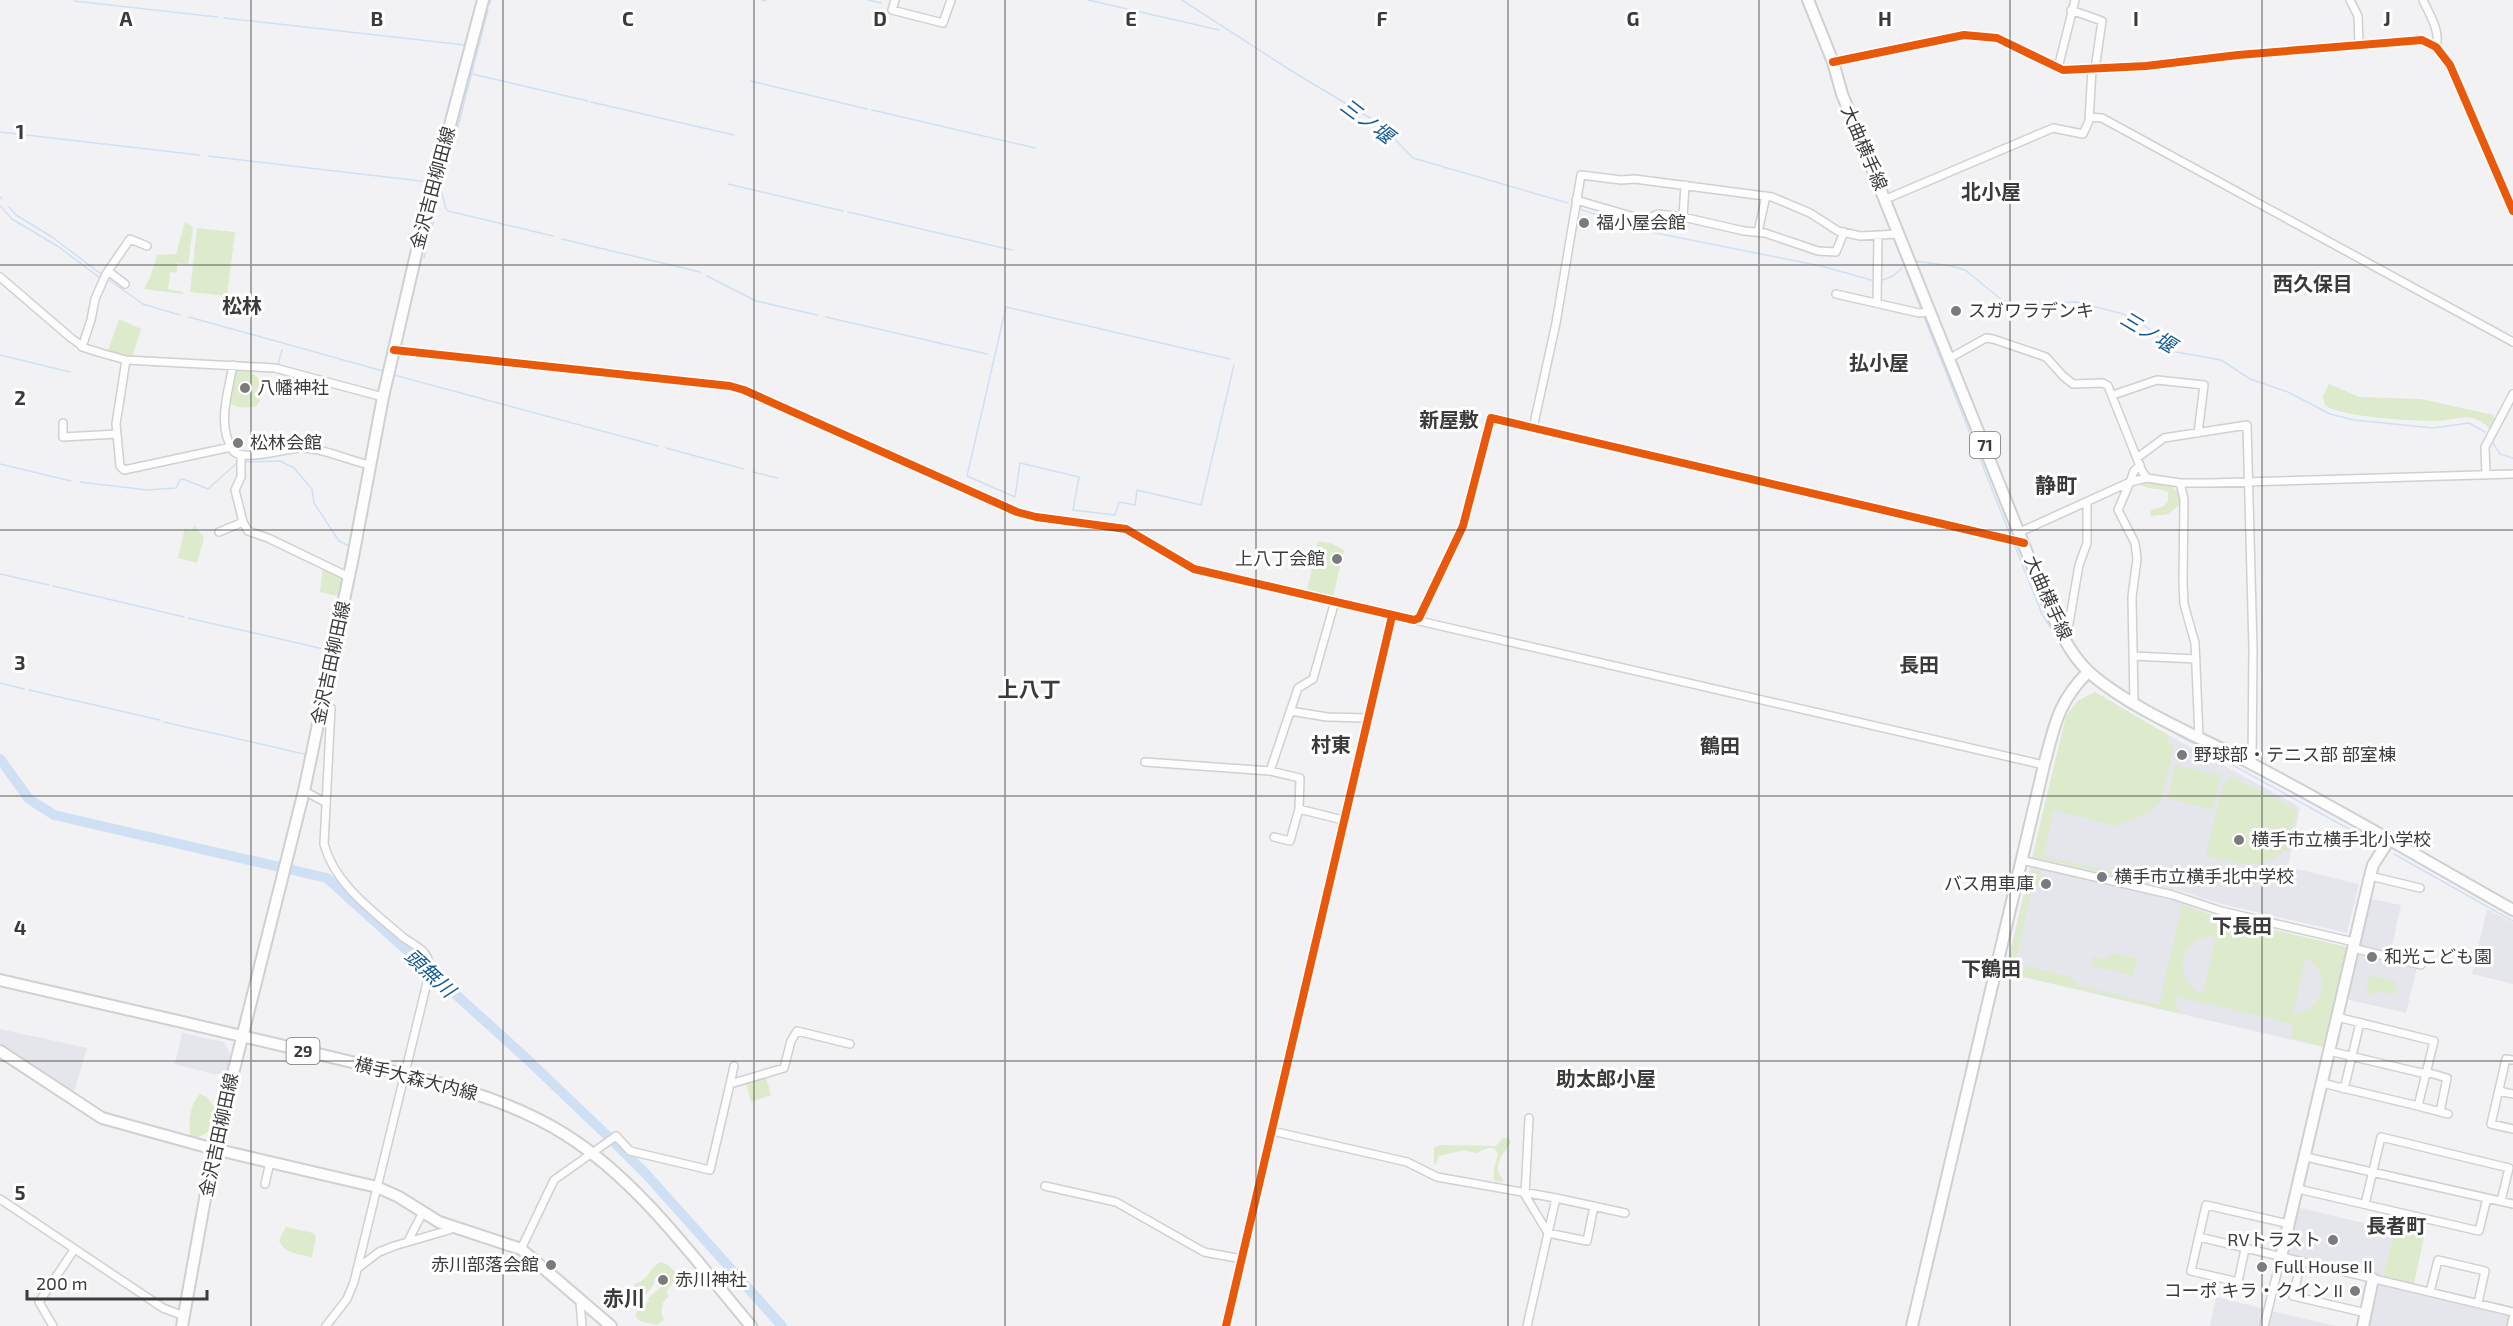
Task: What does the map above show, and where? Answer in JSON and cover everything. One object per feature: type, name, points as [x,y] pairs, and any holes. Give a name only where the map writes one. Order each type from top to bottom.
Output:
[{"type":"main road","name":"金沢吉田柳田線","points":[[183,1321],[214,1149],[304,790],[349,577],[383,397],[420,239],[483,0]]},
{"type":"main road","name":"大曲横手線","points":[[1808,0],[1833,62],[1842,94],[2056,623],[2088,672],[2134,703],[2253,764],[2513,910]]},
{"type":"main road","points":[[1912,1326],[2044,765],[2061,707],[2071,689],[2088,672]]},
{"type":"main road","points":[[2281,1257],[2370,876],[2373,866],[2389,840]]},
{"type":"main road","name":"横手大森大内線","points":[[0,980],[403,1075],[475,1093],[508,1104],[566,1135],[593,1154],[623,1181],[660,1220],[751,1326]]},
{"type":"main road","points":[[0,1051],[102,1118],[214,1149],[377,1187],[451,1226],[521,1249],[580,1302],[611,1326]]},
{"type":"main road","points":[[2363,1326],[2373,1279]]},
{"type":"street","points":[[895,0],[892,10],[944,23],[951,0]]},
{"type":"street","points":[[2058,68],[2075,0]]},
{"type":"street","points":[[2350,0],[2358,16],[2359,45]]},
{"type":"street","points":[[2423,0],[2437,32],[2436,46]]},
{"type":"street","points":[[1886,199],[2053,128],[2083,134],[2089,117],[2102,21],[2071,10]]},
{"type":"street","points":[[1833,62],[1964,35],[1984,35],[1997,38],[2058,68],[2094,69],[2422,40],[2436,46],[2450,66],[2513,211]]},
{"type":"street","points":[[2089,117],[2102,118],[2513,342]]},
{"type":"street","points":[[1533,428],[1556,323],[1581,175],[1766,196],[1809,213],[1844,232],[1860,236],[1899,234]]},
{"type":"street","points":[[1683,217],[1685,185]]},
{"type":"street","points":[[1758,232],[1766,196]]},
{"type":"street","points":[[1576,200],[1645,220],[1658,214],[1758,232],[1831,253],[1836,252],[1844,232]]},
{"type":"street","points":[[1877,303],[1878,236]]},
{"type":"street","points":[[82,346],[95,299],[108,271],[130,239],[147,246]]},
{"type":"street","points":[[108,271],[125,284]]},
{"type":"street","points":[[0,277],[82,346],[126,360],[275,368],[383,397]]},
{"type":"street","points":[[1836,294],[1919,313],[1931,312]]},
{"type":"street","points":[[1950,358],[1986,338],[1993,339],[2046,357],[2073,384],[2103,383],[2108,386],[2147,478]]},
{"type":"street","points":[[394,350],[729,386],[744,390],[1017,512],[1036,517],[1126,529],[1194,569],[2044,765]]},
{"type":"street","points":[[126,360],[117,412],[120,466],[124,470],[231,447]]},
{"type":"street","points":[[233,365],[224,404],[224,415],[234,452],[241,455],[300,448],[316,450],[370,465]]},
{"type":"street","points":[[2113,395],[2157,380],[2204,385],[2198,433]]},
{"type":"street","points":[[2486,475],[2485,447],[2513,394]]},
{"type":"street","points":[[1414,620],[1419,618],[1463,526],[1491,418],[2024,543]]},
{"type":"street","points":[[63,423],[63,437],[117,434]]},
{"type":"street","points":[[2134,703],[2132,597],[2137,559],[2135,543],[2118,510],[2139,462],[2164,438],[2247,425],[2253,648],[2253,764]]},
{"type":"street","points":[[241,455],[241,477],[235,490],[243,522],[248,531],[268,538],[349,577]]},
{"type":"street","points":[[2020,532],[2130,482],[2147,478],[2180,483],[2513,474]]},
{"type":"street","points":[[2180,483],[2184,499],[2184,604],[2195,643],[2199,737]]},
{"type":"street","points":[[2066,641],[2079,566],[2087,543],[2087,502]]},
{"type":"street","points":[[219,532],[243,522]]},
{"type":"street","points":[[1270,771],[1298,688],[1313,679],[1335,601]]},
{"type":"street","points":[[1226,1326],[1392,616]]},
{"type":"street","points":[[2133,656],[2196,659]]},
{"type":"street","points":[[322,704],[331,708],[324,844],[334,871],[349,889],[406,939],[426,953],[429,966],[425,992],[357,1269],[347,1299],[326,1326]]},
{"type":"street","points":[[1290,711],[1327,717],[1367,718]]},
{"type":"street","points":[[1145,762],[1270,771],[1299,778],[1299,809],[1290,841],[1274,837]]},
{"type":"street","points":[[304,790],[325,802]]},
{"type":"street","points":[[1299,809],[1343,820]]},
{"type":"street","points":[[2020,860],[2173,895],[2222,911],[2421,965]]},
{"type":"street","points":[[2370,876],[2420,888]]},
{"type":"street","points":[[2337,1017],[2434,1041],[2418,1106]]},
{"type":"street","points":[[2344,1089],[2360,1023]]},
{"type":"street","points":[[730,1084],[784,1068],[791,1041],[797,1031],[850,1044]]},
{"type":"street","points":[[2322,1083],[2444,1113],[2447,1078],[2329,1051]]},
{"type":"street","points":[[2513,1060],[2506,1059],[2491,1124],[2513,1129]]},
{"type":"street","points":[[521,1249],[554,1180],[616,1136],[630,1151],[710,1170],[734,1066]]},
{"type":"street","points":[[2499,1091],[2513,1094]]},
{"type":"street","points":[[1529,1118],[1525,1192],[1548,1233],[1587,1241],[1594,1206]]},
{"type":"street","points":[[1272,1131],[1407,1162],[1437,1177],[1556,1197],[1625,1213]]},
{"type":"street","points":[[2365,1204],[2381,1137],[2509,1168],[2501,1201]]},
{"type":"street","points":[[2306,1157],[2513,1204]]},
{"type":"street","points":[[265,1184],[270,1162]]},
{"type":"street","points":[[1045,1186],[1116,1202],[1204,1252],[1242,1259]]},
{"type":"street","points":[[2298,1189],[2479,1231],[2487,1197]]},
{"type":"street","points":[[1527,1326],[1556,1197]]},
{"type":"street","points":[[0,1199],[183,1321]]},
{"type":"street","points":[[2245,1249],[2238,1282],[2191,1271],[2206,1205],[2289,1224]]},
{"type":"street","points":[[408,1241],[423,1212]]},
{"type":"street","points":[[357,1269],[379,1252],[449,1230],[451,1226]]},
{"type":"street","points":[[2199,1237],[2513,1312]]},
{"type":"street","points":[[53,1326],[39,1302],[74,1250]]},
{"type":"street","points":[[2264,1326],[2281,1257]]},
{"type":"street","points":[[2430,1292],[2438,1260],[2485,1271],[2478,1303]]},
{"type":"street","points":[[2301,1262],[2293,1296],[2366,1313]]},
{"type":"street","points":[[580,1302],[582,1326]]},
{"type":"street","points":[[2511,1326],[2513,1318]]},
{"type":"shaded area","name":"横手市立横手北中学校","points":[[2095,692],[2300,807],[2288,867],[2359,884],[2347,933],[2218,903],[2174,889],[2173,899],[2211,915],[2347,947],[2323,1047],[2005,973],[2066,716],[2078,701]]},
{"type":"shaded area","name":"和光こども園","points":[[2371,899],[2401,905],[2389,960],[2417,967],[2406,1013],[2346,999]]},
{"type":"shaded area","points":[[2487,909],[2513,923],[2513,984],[2472,974]]},
{"type":"shaded area","points":[[0,1029],[87,1048],[75,1089],[71,1093],[0,1044]]},
{"type":"shaded area","points":[[182,1033],[224,1042],[230,1053],[227,1070],[213,1074],[175,1064]]},
{"type":"shaded area","name":"RVトラスト","points":[[2296,1207],[2394,1230],[2383,1277],[2288,1255],[2286,1250]]},
{"type":"shaded area","points":[[2380,1284],[2507,1314],[2510,1318],[2508,1326],[2369,1326]]},
{"type":"shaded area","points":[[2216,1297],[2265,1309],[2261,1326],[2210,1326]]},
{"type":"shaded area","points":[[2271,1311],[2337,1326],[2268,1326]]},
{"type":"green space","points":[[185,222],[193,227],[188,265],[177,263],[177,273],[170,272],[168,289],[183,292],[183,294],[144,289],[157,255],[176,254]]},
{"type":"green space","points":[[197,228],[235,232],[227,296],[190,292]]},
{"type":"green space","points":[[119,319],[141,329],[132,358],[107,353]]},
{"type":"green space","points":[[239,367],[252,373],[261,382],[262,394],[255,407],[237,406],[223,396],[227,373]]},
{"type":"green space","points":[[2329,384],[2359,397],[2421,399],[2493,415],[2495,418],[2490,429],[2477,419],[2470,418],[2424,421],[2345,413],[2325,405],[2323,396]]},
{"type":"green space","points":[[2153,481],[2172,487],[2178,494],[2180,505],[2168,514],[2152,516],[2150,514],[2151,510],[2164,506],[2168,501],[2168,492],[2147,488],[2140,484]]},
{"type":"green space","points":[[195,526],[204,538],[197,563],[178,558],[185,528],[190,531]]},
{"type":"green space","points":[[1318,541],[1333,544],[1344,550],[1333,597],[1307,591]]},
{"type":"green space","points":[[323,567],[345,577],[341,597],[320,592]]},
{"type":"green space","points":[[2095,692],[2168,735],[2167,743],[2174,746],[2161,801],[2149,813],[2115,826],[2053,810],[2044,856],[2114,872],[2113,875],[2039,858],[2033,854],[2066,716],[2078,701]]},
{"type":"green space","points":[[2175,765],[2221,775],[2213,809],[2168,799]]},
{"type":"green space","points":[[2233,777],[2296,809],[2288,850],[2284,850],[2267,862],[2237,863],[2206,856],[2224,783]]},
{"type":"green space","points":[[2034,870],[2042,872],[2037,890],[2032,889],[2015,965],[2008,963],[2029,873]]},
{"type":"green space","points":[[2182,905],[2230,920],[2347,947],[2323,1047],[2291,1038],[2293,1024],[2175,996],[2178,1013],[2005,972],[2007,968],[2023,971],[2024,966],[2068,976],[2080,986],[2159,1005]],"holes":[[[2209,936],[2216,937],[2203,994],[2186,981],[2183,962],[2185,953],[2191,945]],[[2305,958],[2320,972],[2322,990],[2312,1006],[2304,1012],[2293,1014]]]},
{"type":"green space","points":[[2114,953],[2137,959],[2133,976],[2092,964],[2093,957],[2105,959]]},
{"type":"green space","points":[[2370,976],[2396,981],[2395,994],[2374,991],[2372,995],[2366,993]]},
{"type":"green space","points":[[766,1077],[771,1095],[751,1102],[746,1083]]},
{"type":"green space","points":[[200,1094],[207,1097],[215,1108],[208,1132],[199,1137],[190,1137],[192,1109]]},
{"type":"green space","points":[[1503,1138],[1511,1142],[1498,1165],[1503,1182],[1495,1181],[1494,1171],[1498,1154],[1494,1148],[1476,1153],[1464,1150],[1439,1156],[1436,1165],[1434,1163],[1434,1148],[1439,1145],[1496,1146]]},
{"type":"green space","points":[[286,1227],[313,1233],[316,1236],[312,1257],[292,1253],[281,1245],[279,1240]]},
{"type":"green space","points":[[2394,1230],[2424,1237],[2414,1284],[2383,1277]]},
{"type":"green space","points":[[660,1262],[668,1265],[680,1276],[667,1290],[668,1297],[663,1302],[661,1313],[664,1320],[657,1325],[640,1321],[635,1316],[639,1309],[649,1301],[648,1298],[668,1281],[668,1275],[664,1274],[654,1279],[654,1284],[636,1308],[629,1309],[624,1292],[633,1290],[635,1284],[643,1280]]},
{"type":"waterway","points":[[449,105],[477,0]]},
{"type":"waterway","points":[[490,4],[491,0]]},
{"type":"waterway","points":[[762,0],[766,1]]},
{"type":"waterway","points":[[868,0],[881,3]]},
{"type":"waterway","points":[[1088,0],[1219,30]]},
{"type":"waterway","name":"三ノ堰","points":[[1182,0],[1290,70],[1370,118],[1383,127],[1413,158],[1568,203]]},
{"type":"waterway","points":[[74,1],[217,17]]},
{"type":"waterway","points":[[455,138],[488,10]]},
{"type":"waterway","points":[[224,18],[465,45]]},
{"type":"waterway","points":[[472,74],[588,101]]},
{"type":"waterway","points":[[751,81],[867,109]]},
{"type":"waterway","points":[[591,102],[734,135]]},
{"type":"waterway","points":[[872,110],[1035,148]]},
{"type":"waterway","points":[[426,195],[447,115]]},
{"type":"waterway","points":[[0,132],[199,155]]},
{"type":"waterway","points":[[424,258],[453,144]]},
{"type":"waterway","points":[[208,156],[429,182]]},
{"type":"waterway","points":[[728,184],[843,211]]},
{"type":"waterway","points":[[441,190],[448,211],[553,236]]},
{"type":"waterway","points":[[0,206],[12,219],[59,247],[100,278]]},
{"type":"waterway","points":[[9,207],[16,215],[52,237],[101,274]]},
{"type":"waterway","name":"三ノ堰","points":[[1579,209],[1651,232],[1821,266],[1875,281]]},
{"type":"waterway","points":[[848,212],[1012,250]]},
{"type":"waterway","points":[[562,239],[700,272]]},
{"type":"waterway","points":[[1894,239],[1921,309]]},
{"type":"waterway","name":"三ノ堰","points":[[1915,261],[1965,270],[2002,300],[2015,304],[2077,302],[2123,314],[2144,325],[2176,352],[2221,360],[2250,379],[2288,392],[2330,414],[2354,420],[2433,428],[2469,423],[2485,432]]},
{"type":"waterway","name":"三ノ堰","points":[[1880,281],[1893,276],[1902,268]]},
{"type":"waterway","points":[[707,276],[756,301],[817,315]]},
{"type":"waterway","points":[[109,280],[143,304],[180,315]]},
{"type":"waterway","points":[[1230,359],[1006,307],[967,476],[1015,497],[1020,463],[1079,477],[1073,510],[1115,515],[1119,502],[1135,505],[1137,490],[1201,505],[1234,365]]},
{"type":"waterway","points":[[189,317],[383,371]]},
{"type":"waterway","points":[[826,317],[987,354]]},
{"type":"waterway","points":[[1924,317],[2011,537]]},
{"type":"waterway","points":[[282,350],[278,365],[321,377]]},
{"type":"waterway","points":[[0,355],[70,372]]},
{"type":"waterway","points":[[394,375],[658,446]]},
{"type":"waterway","name":"三ノ堰","points":[[2493,443],[2500,454],[2513,458]]},
{"type":"waterway","points":[[666,448],[744,469]]},
{"type":"waterway","points":[[246,462],[280,461],[294,468],[312,489],[314,503],[339,541],[349,546]]},
{"type":"waterway","points":[[80,482],[147,490],[176,488],[183,479],[208,489],[237,463]]},
{"type":"waterway","points":[[0,464],[71,481]]},
{"type":"waterway","points":[[753,472],[777,478]]},
{"type":"waterway","points":[[2014,544],[2042,614],[2068,656]]},
{"type":"waterway","points":[[0,574],[49,585]]},
{"type":"waterway","points":[[53,586],[184,617]]},
{"type":"waterway","points":[[188,618],[328,650]]},
{"type":"waterway","points":[[0,683],[24,689]]},
{"type":"waterway","points":[[2099,688],[2125,706],[2371,841]]},
{"type":"waterway","points":[[29,690],[160,720]]},
{"type":"waterway","points":[[164,722],[304,754]]},
{"type":"waterway","name":"頭無川","points":[[0,759],[29,799],[54,815],[327,878],[527,1059],[616,1144],[646,1174],[782,1326]]},
{"type":"waterway","points":[[2394,854],[2513,921]]},
{"type":"cycle path","points":[[1833,62],[1964,35],[1997,38],[2063,70],[2146,66],[2238,55],[2422,40],[2436,47],[2450,65],[2513,211]]},
{"type":"cycle path","points":[[394,350],[730,386],[744,390],[1017,512],[1036,517],[1126,529],[1194,569],[1414,620],[1419,618],[1463,526],[1491,418],[2024,543]]},
{"type":"cycle path","points":[[1226,1326],[1392,616]]},
{"type":"place","name":"福小屋会館","points":[[1584,223]]},
{"type":"place","name":"スガワラデンキ","points":[[1956,311]]},
{"type":"place","name":"八幡神社","points":[[245,388]]},
{"type":"place","name":"松林会館","points":[[238,443]]},
{"type":"place","name":"上八丁会館","points":[[1337,559]]},
{"type":"place","name":"野球部・テニス部 部室棟","points":[[2182,755]]},
{"type":"place","name":"横手市立横手北小学校","points":[[2239,840]]},
{"type":"place","name":"横手市立横手北中学校","points":[[2102,877]]},
{"type":"place","name":"バス用車庫","points":[[2046,884]]},
{"type":"place","name":"和光こども園","points":[[2372,957]]},
{"type":"place","name":"RVトラスト","points":[[2333,1240]]},
{"type":"place","name":"赤川部落会館","points":[[551,1265]]},
{"type":"place","name":"Full House II","points":[[2262,1267]]},
{"type":"place","name":"赤川神社","points":[[663,1280]]},
{"type":"place","name":"コーポ キラ・クイン II","points":[[2355,1291]]},
{"type":"district","name":"北小屋","points":[[1991,192]]},
{"type":"district","name":"西久保目","points":[[2313,284]]},
{"type":"district","name":"松林","points":[[242,306]]},
{"type":"district","name":"払小屋","points":[[1879,363]]},
{"type":"district","name":"新屋敷","points":[[1449,420]]},
{"type":"district","name":"静町","points":[[2056,486]]},
{"type":"district","name":"長田","points":[[1919,665]]},
{"type":"district","name":"上八丁","points":[[1029,690]]},
{"type":"district","name":"村東","points":[[1331,745]]},
{"type":"district","name":"鶴田","points":[[1720,746]]},
{"type":"district","name":"下長田","points":[[2242,926]]},
{"type":"district","name":"下鶴田","points":[[1991,969]]},
{"type":"district","name":"助太郎小屋","points":[[1606,1079]]},
{"type":"district","name":"長者町","points":[[2396,1226]]},
{"type":"district","name":"赤川","points":[[624,1299]]}]
